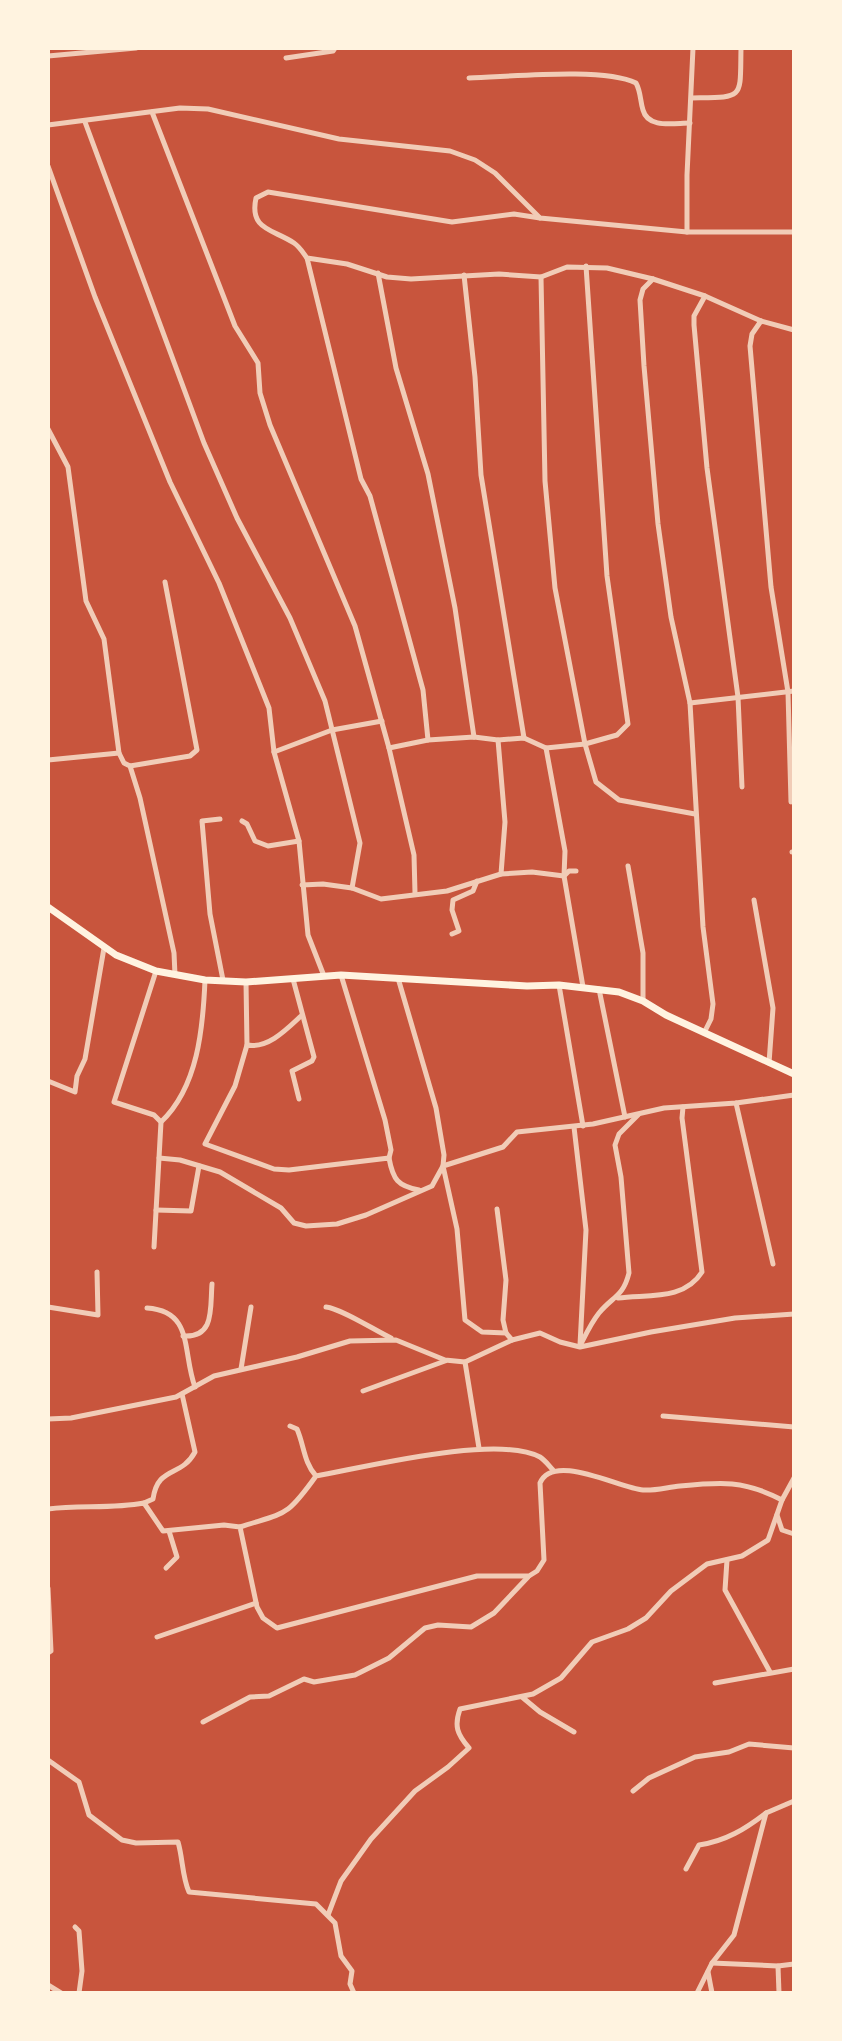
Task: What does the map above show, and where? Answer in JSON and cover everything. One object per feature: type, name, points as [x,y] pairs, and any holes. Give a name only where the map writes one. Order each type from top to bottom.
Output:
[{"type":"main road","points":[[48,907],[104,948],[175,976],[246,982],[341,975],[599,988],[643,1001],[794,1074]]},
{"type":"street","points":[[48,56],[136,48]]},
{"type":"street","points":[[286,58],[333,51],[335,48]]},
{"type":"street","points":[[687,232],[693,48]]},
{"type":"street","points":[[692,98],[731,97],[737,94],[741,48]]},
{"type":"street","points":[[469,78],[619,77],[636,83],[648,120],[655,123],[690,123]]},
{"type":"street","points":[[48,125],[180,108],[208,109],[339,139],[450,151],[475,160],[495,173],[540,218]]},
{"type":"street","points":[[152,112],[235,326],[258,363],[260,393],[270,425],[355,626],[389,748],[414,855],[415,893]]},
{"type":"street","points":[[85,122],[204,443],[237,518],[290,618],[325,701],[360,843],[352,888]]},
{"type":"street","points":[[48,166],[95,297],[170,482],[219,583],[269,708],[274,752],[299,841],[308,935],[324,977]]},
{"type":"street","points":[[428,740],[423,690],[370,496],[361,479],[307,258],[297,245],[261,226],[253,210],[256,198],[268,192],[452,222],[514,214],[687,232],[794,232]]},
{"type":"street","points":[[307,258],[411,279],[499,274],[541,277],[567,267],[586,266],[653,279],[705,296],[761,321],[794,330]]},
{"type":"street","points":[[389,748],[428,740],[474,737],[498,740],[524,738],[546,748],[585,744],[617,735],[628,724],[607,576],[586,266]]},
{"type":"street","points":[[378,273],[396,368],[428,474],[455,608],[474,737]]},
{"type":"street","points":[[464,275],[481,475],[524,738]]},
{"type":"street","points":[[541,277],[545,481],[552,557],[555,588],[585,744],[596,782],[619,800],[695,814]]},
{"type":"street","points":[[653,279],[643,289],[640,300],[644,366],[658,524],[671,617],[690,703],[703,927],[713,1004],[704,1033]]},
{"type":"street","points":[[705,296],[694,316],[694,325],[707,468],[738,697],[742,787]]},
{"type":"street","points":[[761,321],[752,334],[751,360],[771,587],[791,691],[791,802]]},
{"type":"street","points":[[48,429],[68,467],[86,601],[104,639],[119,753],[124,763],[130,766],[190,756],[197,750],[165,582]]},
{"type":"street","points":[[690,703],[791,691]]},
{"type":"street","points":[[274,752],[332,730],[382,721]]},
{"type":"street","points":[[498,740],[505,822],[501,874]]},
{"type":"street","points":[[546,748],[565,851],[564,876],[583,987]]},
{"type":"street","points":[[48,760],[119,753]]},
{"type":"street","points":[[130,766],[140,798],[174,953],[175,976]]},
{"type":"street","points":[[220,819],[202,821],[210,914],[223,981]]},
{"type":"street","points":[[242,821],[247,824],[255,841],[268,846],[299,841]]},
{"type":"street","points":[[628,866],[643,953],[643,1001]]},
{"type":"street","points":[[564,876],[569,871],[576,871]]},
{"type":"street","points":[[302,885],[352,888],[381,899],[447,891],[501,874],[532,872],[564,876]]},
{"type":"street","points":[[452,934],[459,931],[452,910],[453,900],[473,891],[477,881]]},
{"type":"street","points":[[754,900],[773,1008],[769,1063]]},
{"type":"street","points":[[48,1081],[75,1092],[77,1076],[85,1059],[104,948]]},
{"type":"street","points":[[156,971],[114,1102],[154,1115],[161,1122]]},
{"type":"street","points":[[341,975],[385,1120],[392,1175],[405,1188],[421,1190]]},
{"type":"street","points":[[398,978],[436,1108],[443,1166],[457,1229],[465,1320],[482,1332],[506,1333]]},
{"type":"street","points":[[293,979],[314,1057],[292,1071],[299,1099]]},
{"type":"street","points":[[154,1247],[161,1122],[175,1109],[200,1043],[205,980]]},
{"type":"street","points":[[246,982],[247,1045],[235,1086],[205,1144],[274,1169],[289,1170],[389,1158]]},
{"type":"street","points":[[559,985],[583,1126]]},
{"type":"street","points":[[599,988],[625,1117]]},
{"type":"street","points":[[247,1045],[259,1045],[281,1034],[301,1016]]},
{"type":"street","points":[[159,1158],[220,1172],[281,1208],[294,1223],[306,1226],[337,1224],[366,1215],[421,1190],[436,1182],[443,1166],[503,1147],[517,1132],[583,1126],[683,1107],[794,1095]]},
{"type":"street","points":[[736,1103],[773,1264]]},
{"type":"street","points":[[618,1298],[681,1290],[696,1281],[702,1272],[683,1107]]},
{"type":"street","points":[[580,1347],[601,1310],[618,1298],[626,1286],[629,1273],[621,1177],[615,1145],[619,1134],[639,1114]]},
{"type":"street","points":[[574,1127],[586,1230],[580,1347]]},
{"type":"street","points":[[156,1210],[191,1211],[199,1166]]},
{"type":"street","points":[[497,1209],[506,1280],[503,1320],[506,1333],[512,1340]]},
{"type":"street","points":[[48,1307],[98,1315],[97,1272]]},
{"type":"street","points":[[183,1336],[197,1337],[204,1332],[212,1284]]},
{"type":"street","points":[[241,1369],[251,1307]]},
{"type":"street","points":[[326,1307],[335,1308],[423,1353],[465,1362],[512,1340],[540,1333],[580,1347],[735,1318],[794,1314]]},
{"type":"street","points":[[147,1308],[175,1316],[195,1387]]},
{"type":"street","points":[[48,1419],[71,1418],[182,1394],[214,1376],[350,1341],[396,1340]]},
{"type":"street","points":[[363,1391],[446,1360]]},
{"type":"street","points":[[465,1362],[479,1448]]},
{"type":"street","points":[[48,1509],[78,1505],[119,1508],[153,1499],[155,1484],[166,1474],[191,1461],[195,1452],[182,1394]]},
{"type":"street","points":[[663,1416],[794,1427]]},
{"type":"street","points":[[290,1426],[297,1429],[308,1467],[316,1476]]},
{"type":"street","points":[[144,1503],[163,1531],[224,1525],[240,1527],[272,1519],[294,1507],[316,1476],[479,1448],[528,1453],[543,1458],[553,1470]]},
{"type":"street","points":[[203,1722],[250,1697],[269,1696],[304,1679],[314,1682],[355,1675],[389,1658],[425,1628],[438,1625],[471,1627],[494,1613],[537,1571],[544,1560],[540,1483],[543,1476],[553,1470],[593,1474],[644,1490],[716,1482],[756,1487],[782,1500]]},
{"type":"street","points":[[328,1915],[341,1881],[371,1839],[415,1791],[469,1748],[459,1736],[455,1723],[460,1709],[533,1694],[561,1678],[592,1642],[628,1629],[646,1618],[671,1591],[707,1564],[742,1556],[768,1540],[782,1500],[794,1478]]},
{"type":"street","points":[[777,1514],[782,1530],[794,1534]]},
{"type":"street","points":[[240,1527],[256,1603],[263,1618],[277,1628],[477,1576],[529,1576]]},
{"type":"street","points":[[166,1568],[177,1557],[169,1531]]},
{"type":"street","points":[[727,1560],[725,1590],[770,1672]]},
{"type":"street","points":[[48,1588],[51,1651],[48,1653]]},
{"type":"street","points":[[157,1637],[256,1603]]},
{"type":"street","points":[[715,1683],[794,1669]]},
{"type":"street","points":[[521,1696],[540,1712],[574,1732]]},
{"type":"street","points":[[633,1791],[649,1778],[695,1757],[729,1752],[749,1744],[794,1748]]},
{"type":"street","points":[[48,1760],[79,1782],[89,1815],[122,1840],[136,1843],[178,1842],[184,1861],[183,1879],[189,1892],[316,1904],[335,1923],[341,1956],[352,1971],[350,1984],[354,1993]]},
{"type":"street","points":[[686,1869],[699,1845],[715,1843],[742,1832],[766,1813],[794,1801]]},
{"type":"street","points":[[782,1806],[794,1809]]},
{"type":"street","points":[[697,1993],[712,1963],[734,1935],[766,1813]]},
{"type":"street","points":[[75,1927],[79,1931],[82,1955],[79,1993]]},
{"type":"street","points":[[712,1963],[794,1964]]},
{"type":"street","points":[[778,1966],[779,1993]]},
{"type":"street","points":[[708,1971],[712,1993]]},
{"type":"street","points":[[48,1985],[61,1993]]}]
